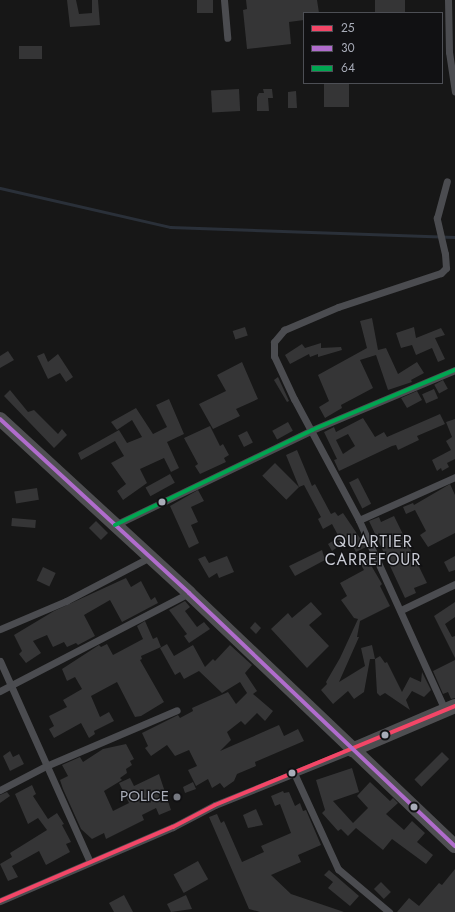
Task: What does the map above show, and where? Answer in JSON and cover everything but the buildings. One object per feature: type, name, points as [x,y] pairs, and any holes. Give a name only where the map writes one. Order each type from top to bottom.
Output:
[{"type":"highway","points":[[0,419],[189,593],[352,750],[455,846]]},
{"type":"highway","points":[[352,750],[450,708]]},
{"type":"street","points":[[224,0],[227,38]]},
{"type":"street","points":[[448,0],[455,92]]},
{"type":"street","points":[[447,181],[437,218],[445,254],[446,268],[441,273],[338,307],[284,330],[274,342],[274,356],[294,399],[359,520],[401,610],[450,708]]},
{"type":"street","points":[[116,525],[312,430],[455,370]]},
{"type":"street","points":[[359,520],[455,477]]},
{"type":"street","points":[[0,629],[66,601],[150,557]]},
{"type":"street","points":[[401,610],[455,584]]},
{"type":"street","points":[[0,692],[189,593]]},
{"type":"street","points":[[0,661],[90,862]]},
{"type":"street","points":[[0,790],[46,766],[177,710]]},
{"type":"street","points":[[0,901],[173,827],[215,805],[352,750]]},
{"type":"street","points":[[294,773],[338,869],[389,912]]},
{"type":"waterway","points":[[0,188],[170,227],[455,237]]},
{"type":"transit line","name":"64","points":[[115,525],[312,430],[455,370]]},
{"type":"transit line","name":"30","points":[[0,419],[189,593],[455,846]]},
{"type":"transit line","name":"25","points":[[0,901],[173,827],[215,805],[455,706]]},
{"type":"place","name":"POLICE","points":[[177,797]]},
{"type":"district","name":"QUARTIER CARREFOUR","points":[[373,551]]}]
